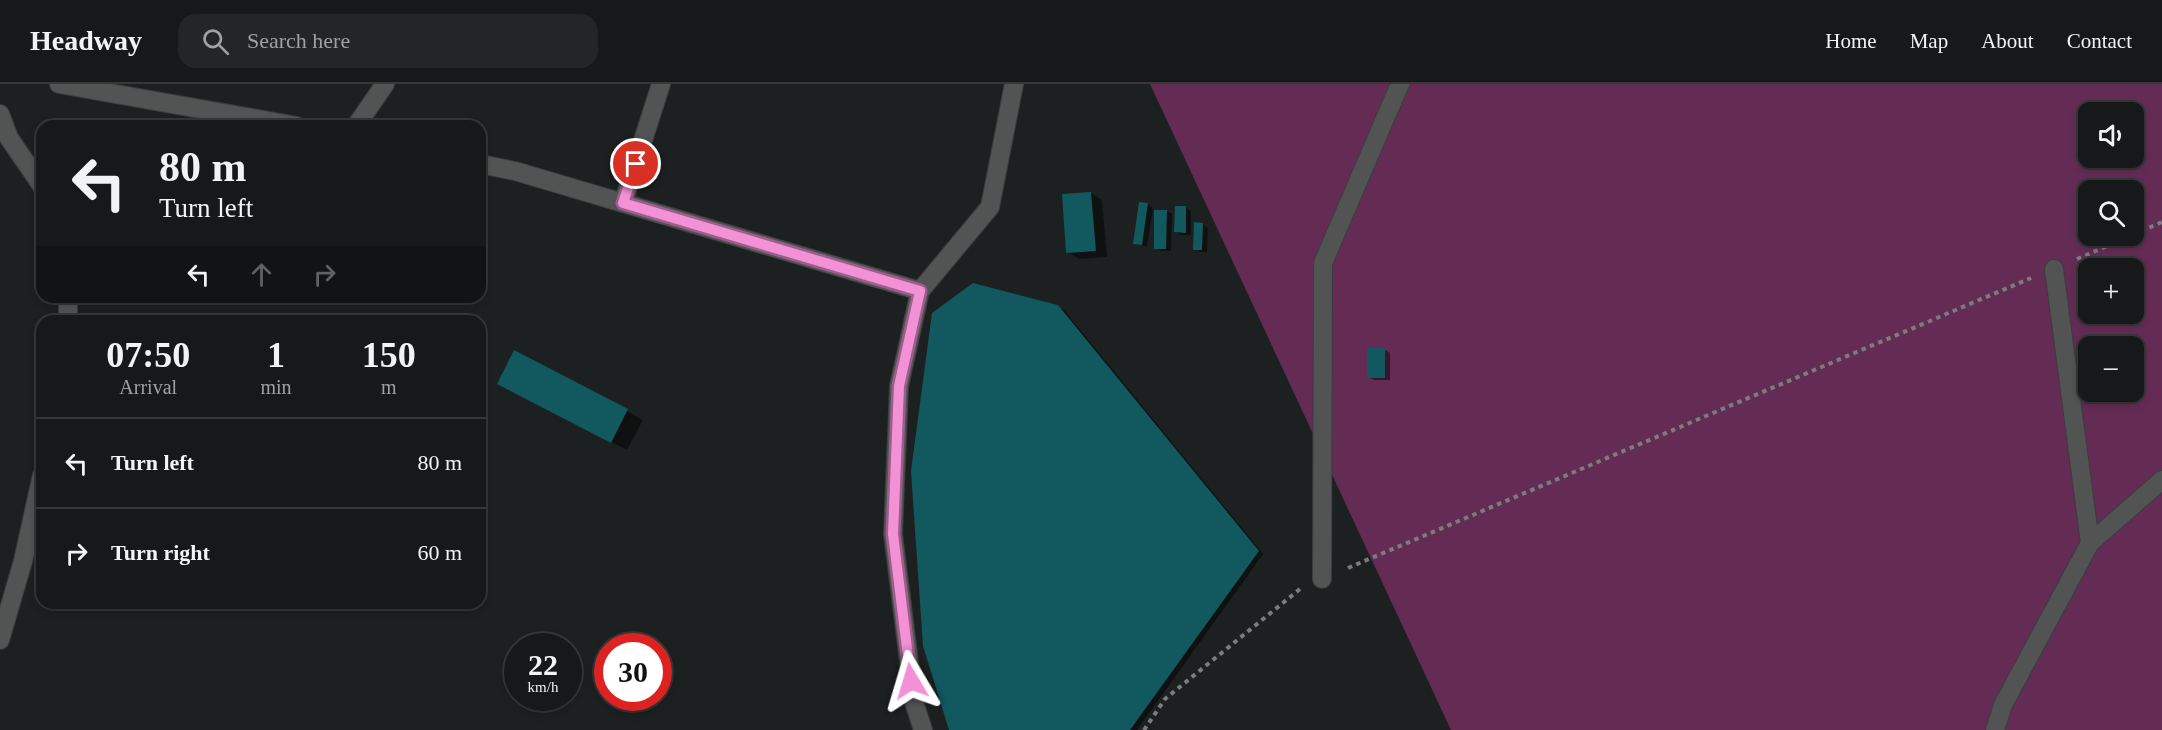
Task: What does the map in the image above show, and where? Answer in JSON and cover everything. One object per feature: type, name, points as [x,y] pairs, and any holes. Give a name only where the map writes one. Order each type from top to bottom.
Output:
[{"type":"street","points":[[59,84],[263,120]]},
{"type":"street","points":[[360,120],[385,84]]},
{"type":"street","points":[[623,203],[661,84]]},
{"type":"street","points":[[923,730],[914,702],[893,534],[899,386],[920,291],[990,207],[1014,84]]},
{"type":"street","points":[[1322,579],[1323,263],[1400,84]]},
{"type":"street","points":[[0,114],[9,138],[36,177]]},
{"type":"street","points":[[486,165],[515,171],[920,291]]},
{"type":"street","points":[[2054,268],[2090,543]]},
{"type":"street","points":[[1995,730],[2003,705],[2090,543],[2162,480]]},
{"type":"street","points":[[0,640],[23,561],[36,502]]},
{"type":"path","points":[[2144,230],[2162,222]]},
{"type":"path","points":[[1144,730],[1165,699],[1296,591],[2106,246]]},
{"type":"shaded area","points":[[1150,84],[2162,84],[2162,730],[1451,730]]},
{"type":"building","points":[[1091,192],[1096,251],[1066,253],[1062,194]]},
{"type":"building","points":[[1139,202],[1148,203],[1142,245],[1133,244]]},
{"type":"building","points":[[1175,206],[1186,206],[1186,233],[1174,232]]},
{"type":"building","points":[[1154,210],[1167,210],[1166,249],[1154,249]]},
{"type":"building","points":[[1194,222],[1203,223],[1202,250],[1193,250]]},
{"type":"building","points":[[973,283],[1058,305],[1259,551],[1130,730],[949,730],[923,646],[911,471],[932,313]]},
{"type":"building","points":[[1367,348],[1385,348],[1385,378],[1367,378]]},
{"type":"building","points":[[514,350],[628,409],[611,443],[497,384]]},
{"type":"route","points":[[636,164],[623,203],[920,291],[899,386],[893,534],[911,681]]}]
